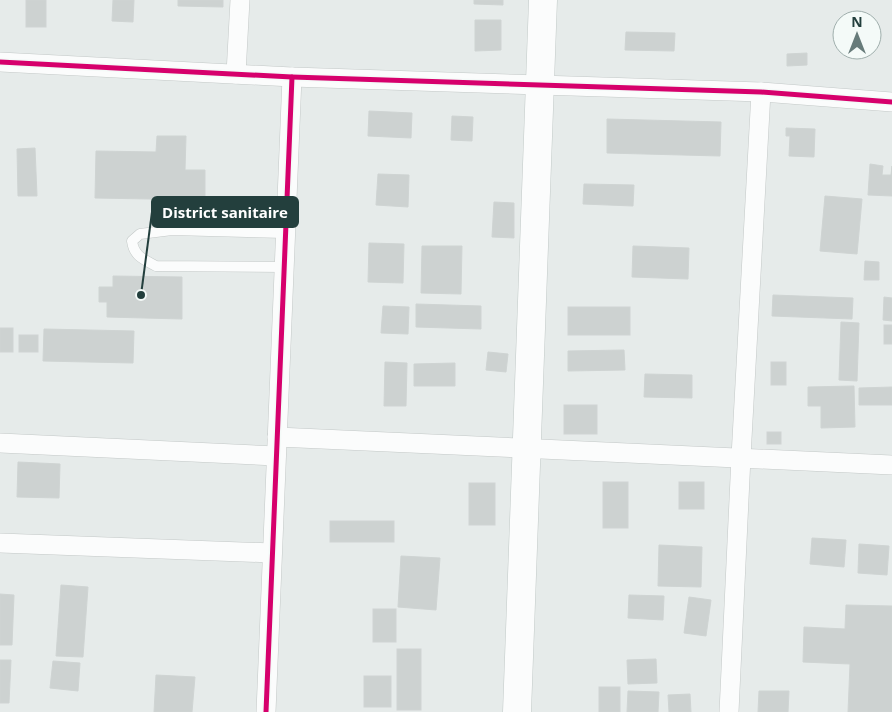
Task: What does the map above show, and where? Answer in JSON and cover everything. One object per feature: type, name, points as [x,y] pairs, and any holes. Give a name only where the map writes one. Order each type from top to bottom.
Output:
[{"type":"main road","points":[[517,712],[543,0]]},
{"type":"street","points":[[236,74],[240,0]]},
{"type":"street","points":[[0,62],[292,77],[761,92],[892,102]]},
{"type":"street","points":[[266,712],[292,77]]},
{"type":"street","points":[[729,712],[761,92]]},
{"type":"street","points":[[277,437],[892,465]]},
{"type":"street","points":[[0,443],[276,456]]},
{"type":"street","points":[[0,542],[272,553]]},
{"type":"lane","points":[[284,267],[156,266],[140,258],[133,251],[132,241],[140,234],[172,230],[286,233]]},
{"type":"building","points":[[26,0],[46,0],[46,27],[26,27]]},
{"type":"building","points":[[113,0],[134,0],[133,22],[112,21]]},
{"type":"building","points":[[178,0],[223,0],[223,7],[178,6]]},
{"type":"building","points":[[474,0],[503,0],[503,5],[474,4]]},
{"type":"building","points":[[475,20],[501,20],[501,50],[475,51]]},
{"type":"building","points":[[626,32],[675,33],[674,51],[625,50]]},
{"type":"building","points":[[807,53],[807,65],[787,66],[787,54]]},
{"type":"building","points":[[369,111],[412,113],[411,138],[368,136]]},
{"type":"building","points":[[452,116],[473,117],[472,141],[451,140]]},
{"type":"building","points":[[607,119],[721,122],[720,156],[607,153]]},
{"type":"building","points":[[786,128],[815,129],[814,157],[789,156],[790,136],[786,136]]},
{"type":"building","points":[[157,136],[186,136],[185,170],[205,170],[205,200],[95,198],[96,151],[156,152]]},
{"type":"building","points":[[35,148],[37,196],[18,196],[17,149]]},
{"type":"building","points":[[870,164],[883,166],[882,175],[891,175],[892,166],[892,196],[868,195]]},
{"type":"building","points":[[378,174],[409,175],[408,207],[376,205]]},
{"type":"building","points":[[584,184],[634,185],[633,206],[583,204]]},
{"type":"building","points":[[825,196],[862,199],[857,254],[820,251]]},
{"type":"building","points":[[494,202],[514,203],[514,238],[492,237]]},
{"type":"building","points":[[369,243],[404,244],[403,283],[368,282]]},
{"type":"building","points":[[422,246],[462,246],[461,294],[421,293]]},
{"type":"building","points":[[633,246],[689,248],[688,279],[632,277]]},
{"type":"building","points":[[865,261],[879,262],[879,280],[864,280]]},
{"type":"building","points":[[113,276],[182,277],[182,319],[107,317],[107,302],[99,302],[99,287],[113,287]]},
{"type":"building","points":[[773,295],[853,298],[852,319],[772,316]]},
{"type":"building","points":[[884,297],[892,298],[892,321],[883,320]]},
{"type":"building","points":[[416,304],[481,306],[481,329],[416,327]]},
{"type":"building","points":[[383,306],[409,307],[408,334],[381,333]]},
{"type":"building","points":[[568,307],[630,307],[630,335],[568,335]]},
{"type":"building","points":[[841,322],[859,323],[857,381],[839,380]]},
{"type":"building","points":[[884,325],[892,325],[892,344],[884,344]]},
{"type":"building","points":[[0,328],[13,328],[13,352],[0,352]]},
{"type":"building","points":[[44,329],[134,331],[133,363],[43,361]]},
{"type":"building","points":[[19,335],[38,335],[38,352],[19,352]]},
{"type":"building","points":[[624,350],[625,370],[568,371],[568,351]]},
{"type":"building","points":[[488,352],[508,354],[506,372],[486,370]]},
{"type":"building","points":[[385,362],[407,363],[406,406],[384,406]]},
{"type":"building","points":[[771,362],[786,362],[786,385],[771,385]]},
{"type":"building","points":[[455,363],[455,386],[414,386],[414,364]]},
{"type":"building","points":[[645,374],[692,375],[692,398],[644,397]]},
{"type":"building","points":[[854,386],[855,427],[821,428],[821,406],[808,406],[808,387]]},
{"type":"building","points":[[892,387],[892,405],[859,405],[859,388]]},
{"type":"building","points":[[564,405],[597,405],[597,434],[564,434]]},
{"type":"building","points":[[767,432],[781,432],[781,444],[767,444]]},
{"type":"building","points":[[18,462],[60,464],[59,498],[17,497]]},
{"type":"building","points":[[603,482],[628,482],[628,528],[603,528]]},
{"type":"building","points":[[679,482],[704,482],[704,509],[679,509]]},
{"type":"building","points":[[469,483],[495,483],[495,525],[469,525]]},
{"type":"building","points":[[330,521],[394,521],[394,542],[330,542]]},
{"type":"building","points":[[812,538],[846,540],[844,567],[810,564]]},
{"type":"building","points":[[859,544],[889,546],[887,575],[858,573]]},
{"type":"building","points":[[659,545],[702,547],[701,587],[658,586]]},
{"type":"building","points":[[401,556],[440,558],[436,610],[398,607]]},
{"type":"building","points":[[61,585],[88,587],[83,657],[56,656]]},
{"type":"building","points":[[0,594],[14,595],[12,645],[0,645]]},
{"type":"building","points":[[629,595],[664,596],[663,620],[628,618]]},
{"type":"building","points":[[689,597],[711,600],[706,636],[684,633]]},
{"type":"building","points":[[846,605],[892,606],[892,712],[848,712],[850,664],[803,662],[804,627],[845,629]]},
{"type":"building","points":[[373,609],[396,609],[396,642],[373,642]]},
{"type":"building","points":[[397,649],[421,649],[421,710],[397,710]]},
{"type":"building","points":[[656,659],[657,683],[628,684],[627,660]]},
{"type":"building","points":[[0,660],[11,660],[9,703],[0,703]]},
{"type":"building","points":[[53,661],[80,663],[78,691],[50,688]]},
{"type":"building","points":[[156,675],[195,677],[192,712],[154,712]]},
{"type":"building","points":[[364,676],[391,676],[391,707],[364,707]]},
{"type":"building","points":[[599,687],[620,687],[620,712],[599,712]]},
{"type":"building","points":[[628,691],[659,692],[658,712],[627,712]]},
{"type":"building","points":[[759,691],[789,691],[788,712],[758,712]]},
{"type":"building","points":[[690,694],[691,712],[669,712],[668,695]]},
{"type":"cycle path","points":[[0,62],[292,77],[761,92],[892,102]]},
{"type":"cycle path","points":[[266,712],[292,77]]},
{"type":"place","name":"District sanitaire","points":[[141,295]]}]
